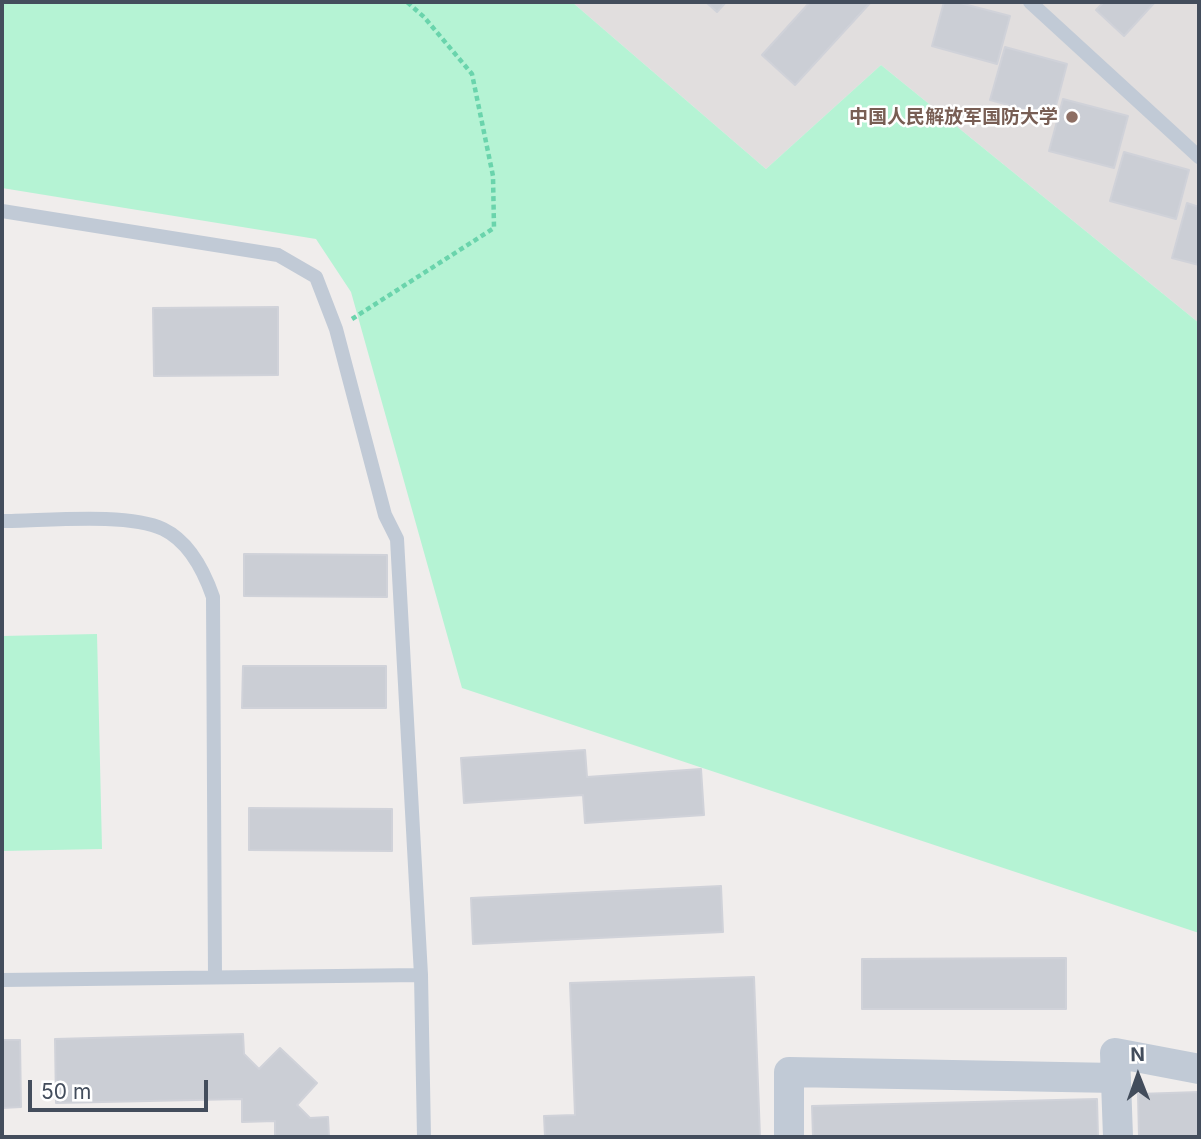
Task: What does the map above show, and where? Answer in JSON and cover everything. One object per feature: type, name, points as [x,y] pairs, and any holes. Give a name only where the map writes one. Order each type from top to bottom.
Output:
[{"type":"street","points":[[1118,1137],[1115,1054],[1199,1069]]},
{"type":"street","points":[[789,1137],[789,1072],[1116,1078]]},
{"type":"lane","points":[[1030,2],[1199,158]]},
{"type":"lane","points":[[2,211],[278,255],[316,276],[336,329],[385,515],[397,539],[421,975],[424,1137]]},
{"type":"lane","points":[[2,521],[128,520],[163,529],[178,540],[201,565],[213,597],[215,977]]},
{"type":"lane","points":[[2,979],[421,975]]},
{"type":"path","points":[[336,329],[494,228],[493,176],[472,74],[424,17],[407,2]]},
{"type":"shaded area","name":"中国人民解放军国防大学","points":[[572,2],[1199,2],[1199,323],[881,65],[766,169]]},
{"type":"green space","points":[[2,2],[572,2],[766,169],[881,65],[1199,323],[1199,933],[462,688],[351,292],[316,239],[2,188]]},
{"type":"green space","points":[[97,634],[102,849],[2,851],[2,636]]},
{"type":"building","points":[[706,2],[726,2],[717,12]]},
{"type":"building","points":[[810,2],[871,2],[795,85],[762,55]]},
{"type":"building","points":[[944,2],[956,2],[1010,16],[997,64],[932,46]]},
{"type":"building","points":[[1104,2],[1155,2],[1124,36],[1096,10]]},
{"type":"building","points":[[1005,47],[1067,64],[1053,117],[990,100]]},
{"type":"building","points":[[1063,99],[1128,116],[1114,168],[1049,151]]},
{"type":"building","points":[[1124,152],[1189,170],[1176,219],[1110,201]]},
{"type":"building","points":[[1187,203],[1199,207],[1199,265],[1172,258]]},
{"type":"building","points":[[278,307],[278,375],[154,376],[153,308]]},
{"type":"building","points":[[244,554],[387,555],[387,597],[244,596]]},
{"type":"building","points":[[243,666],[386,666],[386,708],[242,708]]},
{"type":"building","points":[[585,750],[587,777],[701,769],[704,815],[585,823],[583,795],[464,803],[461,758]]},
{"type":"building","points":[[249,808],[392,809],[392,851],[249,850]]},
{"type":"building","points":[[721,886],[723,932],[473,944],[471,898]]},
{"type":"building","points":[[1066,958],[1066,1009],[862,1009],[862,959]]},
{"type":"building","points":[[754,977],[760,1137],[545,1137],[544,1116],[575,1115],[570,983]]},
{"type":"building","points":[[243,1034],[244,1054],[259,1069],[280,1048],[317,1083],[297,1105],[310,1118],[328,1117],[329,1137],[275,1137],[275,1121],[242,1122],[242,1099],[56,1103],[55,1039]]},
{"type":"building","points":[[2,1040],[20,1040],[21,1107],[2,1108]]},
{"type":"building","points":[[1199,1092],[1199,1137],[1139,1137],[1138,1094]]},
{"type":"building","points":[[1097,1099],[1098,1137],[813,1137],[812,1106]]},
{"type":"place","name":"中国人民解放军国防大学","points":[[1072,117]]}]
